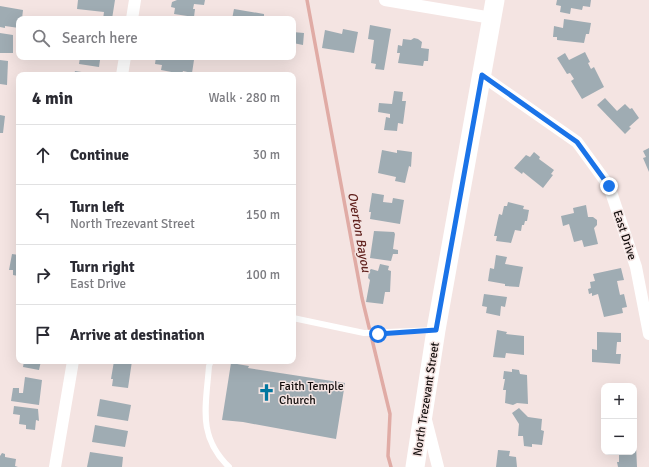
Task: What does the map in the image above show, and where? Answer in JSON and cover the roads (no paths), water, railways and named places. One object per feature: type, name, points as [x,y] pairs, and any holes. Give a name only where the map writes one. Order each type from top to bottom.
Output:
[{"type":"main road","name":"North Trezevant Street","points":[[415,467],[436,330],[493,9]]},
{"type":"street","points":[[132,16],[135,0]]},
{"type":"street","points":[[385,0],[493,9]]},
{"type":"street","points":[[122,72],[124,60]]},
{"type":"street","name":"East Drive","points":[[482,75],[577,142],[609,186],[636,267],[649,334]]},
{"type":"street","points":[[55,467],[72,364]]},
{"type":"street","points":[[424,413],[438,467]]},
{"type":"lane","points":[[296,319],[364,333],[378,334],[436,330]]},
{"type":"lane","points":[[209,364],[205,420],[208,438],[217,456],[229,467]]},
{"type":"waterway","name":"Overton Bayou","points":[[307,0],[362,298],[390,414],[388,456],[391,467]]},
{"type":"place","name":"Faith Temple Church","points":[[266,393]]}]
